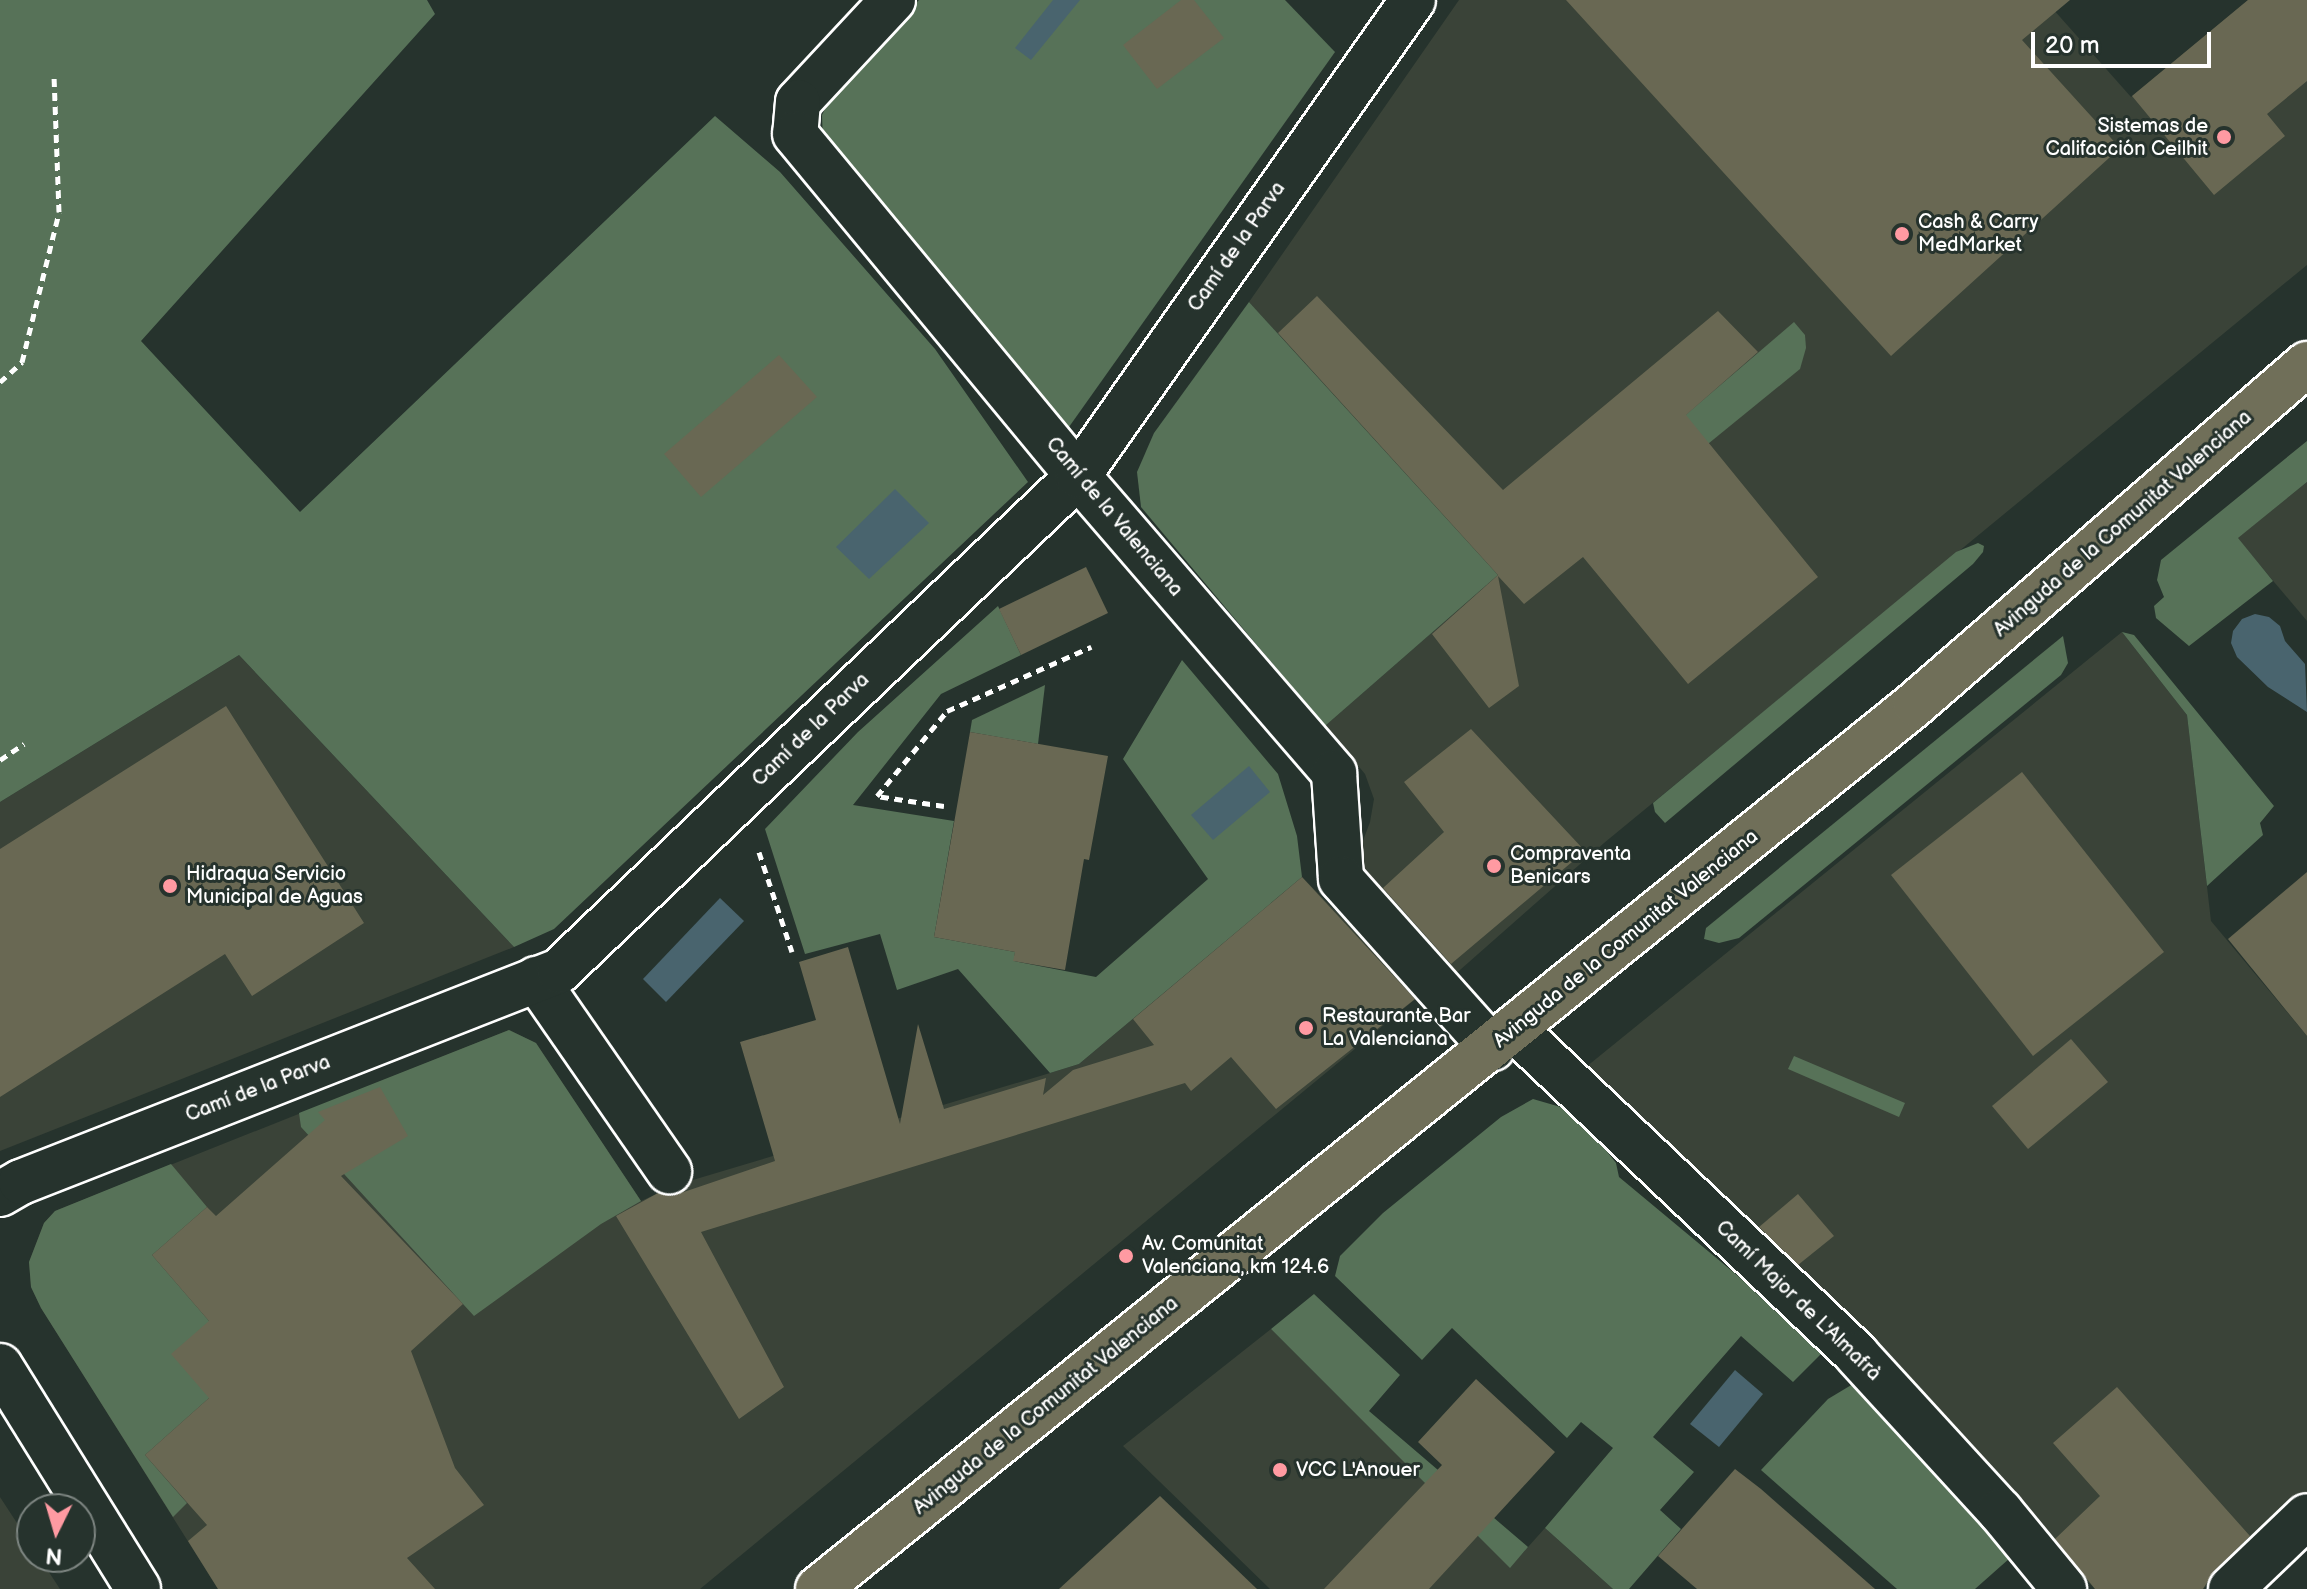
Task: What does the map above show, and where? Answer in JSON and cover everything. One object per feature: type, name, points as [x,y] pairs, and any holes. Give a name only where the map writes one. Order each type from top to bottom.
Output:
[{"type":"main road","name":"Avinguda de la Comunitat Valenciana","points":[[818,1589],[1504,1039],[1915,704],[2307,364]]},
{"type":"street","name":"Camí de la Valenciana","points":[[893,0],[798,102],[795,134],[1078,476],[1334,773],[1341,879],[1504,1039]]},
{"type":"street","name":"Camí de la Parva","points":[[0,1194],[21,1182],[559,971],[1078,476],[1413,0]]},
{"type":"street","points":[[536,979],[669,1171]]},
{"type":"street","name":"Camí Major de L'Almafrà","points":[[1504,1039],[1857,1355],[2000,1511],[2064,1589]]},
{"type":"street","points":[[0,1366],[138,1589]]},
{"type":"street","points":[[2231,1589],[2307,1516]]},
{"type":"path","points":[[0,382],[22,362],[59,212],[54,78]]},
{"type":"path","points":[[944,806],[877,796],[947,711],[1091,647]]},
{"type":"path","points":[[0,760],[24,744]]},
{"type":"path","points":[[727,811],[755,840],[792,952]]},
{"type":"shaded area","points":[[1459,0],[2045,0],[2131,97],[2248,0],[2307,0],[2307,265],[1604,843],[1452,977],[1358,874],[1358,854],[1370,822],[1374,799],[1365,774],[1325,726],[1498,575],[1249,302]]},
{"type":"shaded area","points":[[2307,482],[2307,621],[2237,538]]},
{"type":"shaded area","points":[[2122,632],[2187,715],[2211,921],[2307,1036],[2307,1493],[2203,1589],[2095,1589],[1662,1140],[1586,1067]]},
{"type":"shaded area","points":[[239,655],[514,947],[0,1151],[0,802]]},
{"type":"shaded area","points":[[1302,877],[1419,996],[700,1589],[218,1589],[41,1308],[31,1287],[29,1262],[44,1223],[55,1211],[509,1030],[536,1043],[641,1201],[676,1185],[1079,1064]]},
{"type":"shaded area","name":"VCC L'Anouer","points":[[1271,1329],[1510,1567],[1545,1528],[1613,1589],[1270,1589],[1123,1446]]},
{"type":"shaded area","points":[[0,1497],[16,1522],[16,1573],[50,1573],[60,1589],[0,1589]]},
{"type":"green space","points":[[0,0],[427,0],[435,14],[141,341],[300,512],[715,116],[780,172],[935,349],[1028,482],[554,929],[514,947],[239,655],[0,802]]},
{"type":"green space","points":[[919,0],[1285,0],[1335,52],[1064,434],[823,144],[822,115],[838,83]]},
{"type":"green space","points":[[1249,302],[1498,575],[1325,726],[1141,507],[1137,472],[1154,433]]},
{"type":"green space","points":[[1794,322],[1805,335],[1806,348],[1800,369],[1676,470],[1654,442]]},
{"type":"green space","points":[[2307,441],[2307,482],[2238,538],[2273,581],[2189,646],[2156,618],[2154,606],[2164,597],[2157,580],[2161,560]]},
{"type":"green space","points":[[1978,543],[1984,546],[1983,552],[1973,564],[1665,823],[1655,812],[1653,803],[1956,552]]},
{"type":"green space","points":[[998,606],[1021,655],[941,694],[853,805],[954,821],[934,937],[1015,952],[1014,961],[1096,977],[1208,879],[1123,759],[1182,660],[1278,774],[1297,836],[1302,877],[1079,1064],[1050,1073],[958,969],[897,990],[880,934],[805,954],[765,829],[858,732]]},
{"type":"green space","points":[[2122,632],[2134,635],[2274,806],[2260,823],[2263,835],[2207,886],[2187,715]]},
{"type":"green space","points":[[2063,636],[2068,663],[2061,675],[1739,938],[1719,943],[1704,939],[1706,928]]},
{"type":"green space","points":[[1045,685],[1038,744],[970,732],[972,720]]},
{"type":"green space","points":[[509,1030],[536,1043],[641,1201],[601,1224],[474,1316],[301,1127],[299,1113]]},
{"type":"green space","points":[[1794,1056],[1905,1103],[1899,1117],[1788,1069]]},
{"type":"green space","points":[[1533,1099],[1564,1108],[1587,1126],[1616,1163],[1619,1177],[1738,1276],[1821,1354],[1793,1382],[1741,1336],[1653,1437],[1694,1472],[1660,1510],[1681,1529],[1629,1589],[1613,1589],[1545,1528],[1613,1448],[1581,1422],[1567,1438],[1452,1328],[1422,1360],[1335,1276],[1340,1256],[1383,1213],[1501,1117]]},
{"type":"green space","points":[[171,1164],[207,1207],[152,1255],[209,1321],[209,1398],[145,1455],[187,1503],[173,1517],[41,1308],[31,1287],[29,1262],[44,1223],[55,1211]]},
{"type":"green space","points":[[1314,1294],[1400,1375],[1369,1411],[1528,1547],[1510,1568],[1271,1329]]},
{"type":"green space","points":[[1853,1384],[2010,1558],[1975,1589],[1897,1589],[1761,1470],[1828,1399]]},
{"type":"water","points":[[1053,0],[1080,0],[1031,60],[1015,48]]},
{"type":"water","points":[[895,489],[929,523],[869,579],[836,547]]},
{"type":"water","points":[[2255,614],[2269,617],[2280,626],[2285,641],[2305,664],[2307,712],[2268,687],[2237,657],[2231,643],[2233,631],[2242,619]]},
{"type":"water","points":[[1249,766],[1270,792],[1213,840],[1191,815]]},
{"type":"water","points":[[720,898],[744,921],[666,1002],[643,979]]},
{"type":"water","points":[[1735,1370],[1763,1394],[1719,1447],[1690,1424]]},
{"type":"building","points":[[1181,0],[1194,0],[1224,38],[1157,89],[1123,45]]},
{"type":"building","name":"Cash & Carry MedMarket","points":[[1566,0],[2070,0],[2022,40],[2120,148],[1891,356]]},
{"type":"building","points":[[2248,0],[2307,0],[2307,81],[2267,114],[2285,136],[2214,195],[2132,96]]},
{"type":"building","points":[[1317,296],[1503,490],[1718,311],[1758,352],[1686,415],[1818,577],[1688,684],[1583,557],[1524,604],[1498,576],[1519,686],[1489,708],[1432,634],[1498,575],[1278,333]]},
{"type":"building","points":[[779,355],[817,397],[701,497],[664,454]]},
{"type":"building","points":[[1086,567],[1108,613],[1021,655],[999,609]]},
{"type":"building","name":"Hidraqua Servicio Municipal de Aguas","points":[[226,706],[364,923],[252,996],[225,954],[0,1097],[0,849]]},
{"type":"building","points":[[1471,729],[1585,851],[1451,964],[1383,888],[1444,832],[1404,782]]},
{"type":"building","points":[[970,732],[1108,756],[1089,860],[1084,859],[1065,970],[1013,961],[1015,952],[934,937]]},
{"type":"building","points":[[2022,772],[2164,952],[2033,1056],[1891,875]]},
{"type":"building","points":[[2307,872],[2307,1036],[2228,939]]},
{"type":"building","points":[[1302,877],[1415,999],[1276,1109],[1231,1057],[1191,1091],[1185,1083],[701,1232],[784,1387],[739,1419],[616,1216],[658,1193],[672,1196],[775,1161],[740,1042],[816,1020],[799,962],[848,947],[900,1124],[918,1024],[944,1109],[1046,1078],[1043,1095],[1073,1070],[1154,1045],[1133,1019]]},
{"type":"building","points":[[2071,1039],[2108,1082],[2028,1149],[1992,1106]]},
{"type":"building","points":[[380,1087],[408,1136],[341,1176],[463,1304],[411,1351],[455,1468],[484,1505],[407,1558],[435,1589],[218,1589],[188,1541],[207,1525],[145,1455],[209,1398],[171,1354],[209,1321],[152,1255],[207,1207],[216,1216],[325,1120],[318,1112]]},
{"type":"building","points":[[1798,1194],[1834,1236],[1798,1265],[1759,1227]]},
{"type":"building","points":[[1476,1379],[1555,1452],[1429,1589],[1324,1589],[1442,1465],[1418,1442]]},
{"type":"building","points":[[2117,1387],[2250,1536],[2214,1571],[2203,1589],[2095,1589],[2055,1539],[2100,1496],[2053,1443]]},
{"type":"building","points":[[1735,1469],[1875,1589],[1697,1589],[1658,1556]]},
{"type":"building","points":[[1160,1496],[1257,1589],[1059,1589]]},
{"type":"place","name":"Sistemas de Califacción Ceilhit","points":[[2224,137]]},
{"type":"place","name":"Cash & Carry MedMarket","points":[[1902,234]]},
{"type":"place","name":"Compraventa Benicars","points":[[1494,866]]},
{"type":"place","name":"Hidraqua Servicio Municipal de Aguas","points":[[170,886]]},
{"type":"place","name":"Restaurante Bar La Valenciana","points":[[1306,1028]]},
{"type":"place","name":"Av. Comunitat Valenciana, km 124.6","points":[[1126,1256]]},
{"type":"place","name":"VCC L'Anouer","points":[[1280,1470]]}]
